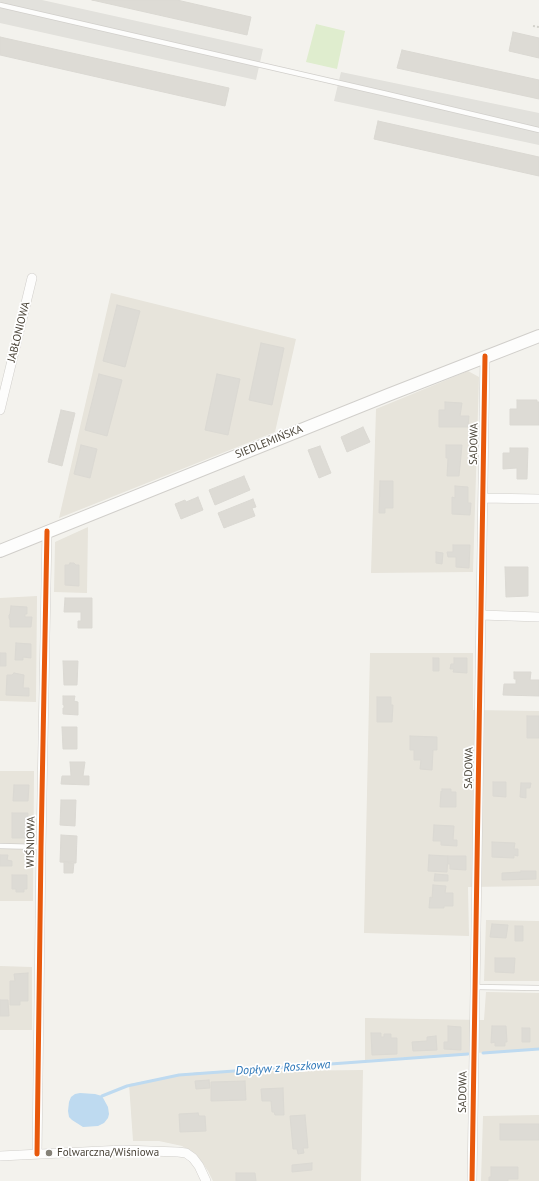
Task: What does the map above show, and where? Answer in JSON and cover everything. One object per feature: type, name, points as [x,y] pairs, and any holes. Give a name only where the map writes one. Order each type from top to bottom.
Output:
[{"type":"street","name":"JABŁONIOWA","points":[[0,410],[32,278]]},
{"type":"street","name":"SIEDLEMIŃSKA","points":[[0,551],[485,356],[539,336]]},
{"type":"street","name":"SADOWA","points":[[472,1181],[485,356]]},
{"type":"street","points":[[483,498],[539,499]]},
{"type":"street","name":"WIŚNIOWA","points":[[37,1154],[47,531]]},
{"type":"street","points":[[481,615],[539,617]]},
{"type":"street","points":[[0,1156],[123,1150],[178,1152],[186,1153],[194,1158],[206,1181]]},
{"type":"lane","points":[[0,6],[539,130]]},
{"type":"lane","points":[[0,846],[41,847]]},
{"type":"lane","points":[[475,987],[539,988]]},
{"type":"path","points":[[533,26],[539,27]]},
{"type":"shaded area","points":[[0,0],[42,0],[263,49],[256,80],[0,23]]},
{"type":"shaded area","points":[[341,72],[539,113],[539,145],[334,101]]},
{"type":"shaded area","points":[[111,293],[296,339],[275,432],[59,518]]},
{"type":"shaded area","points":[[468,371],[479,377],[473,572],[371,573],[376,409]]},
{"type":"shaded area","points":[[88,527],[87,593],[54,592],[55,542]]},
{"type":"shaded area","points":[[37,596],[36,702],[0,701],[0,598]]},
{"type":"shaded area","points":[[370,653],[473,653],[473,710],[539,711],[539,886],[468,887],[469,936],[364,933]]},
{"type":"shaded area","points":[[0,771],[34,771],[33,901],[0,901]]},
{"type":"shaded area","points":[[486,920],[539,921],[539,981],[484,981]]},
{"type":"shaded area","points":[[0,966],[32,967],[32,1030],[0,1030]]},
{"type":"shaded area","points":[[486,992],[539,993],[539,1049],[365,1060],[365,1018],[484,1020]]},
{"type":"shaded area","points":[[363,1070],[361,1181],[213,1181],[197,1155],[182,1146],[159,1141],[133,1141],[129,1084],[198,1072]]},
{"type":"shaded area","points":[[539,1115],[539,1181],[481,1181],[483,1116]]},
{"type":"green space","points":[[316,24],[345,31],[337,69],[306,62]]},
{"type":"water","points":[[80,1093],[102,1096],[108,1107],[109,1114],[104,1123],[98,1126],[83,1127],[69,1117],[68,1111],[71,1097]]},
{"type":"building","points":[[92,0],[177,0],[251,17],[247,35]]},
{"type":"building","points":[[513,32],[539,38],[539,58],[509,51]]},
{"type":"building","points":[[0,37],[229,88],[225,106],[0,55]]},
{"type":"building","points":[[402,50],[539,80],[539,99],[397,68]]},
{"type":"building","points":[[378,121],[539,157],[539,176],[374,139]]},
{"type":"building","points":[[117,305],[140,311],[125,367],[103,361]]},
{"type":"building","points":[[261,343],[284,348],[272,405],[249,400]]},
{"type":"building","points":[[99,374],[122,380],[107,436],[85,430]]},
{"type":"building","points":[[217,374],[240,379],[228,435],[205,430]]},
{"type":"building","points":[[517,400],[537,400],[537,402],[539,402],[539,425],[510,425],[510,409],[517,409]]},
{"type":"building","points":[[445,402],[462,403],[460,416],[469,416],[468,427],[439,427],[439,410],[445,410]]},
{"type":"building","points":[[61,410],[75,413],[62,466],[48,462]]},
{"type":"building","points":[[363,427],[370,442],[347,452],[341,437]]},
{"type":"building","points":[[81,445],[97,449],[90,478],[74,474]]},
{"type":"building","points":[[446,445],[462,445],[459,476],[447,476],[448,458],[446,458]]},
{"type":"building","points":[[320,446],[331,473],[319,478],[308,450]]},
{"type":"building","points":[[510,448],[528,448],[527,479],[517,479],[517,468],[503,469],[503,453],[510,453]]},
{"type":"building","points":[[244,476],[250,490],[215,505],[209,490]]},
{"type":"building","points":[[380,481],[393,481],[393,508],[385,508],[385,513],[379,513]]},
{"type":"building","points":[[455,486],[468,487],[468,503],[471,503],[470,515],[452,514],[452,497],[455,498]]},
{"type":"building","points":[[198,497],[203,510],[181,519],[175,504],[185,500],[186,502]]},
{"type":"building","points":[[253,499],[256,507],[252,508],[255,516],[224,528],[218,513]]},
{"type":"building","points":[[453,545],[470,545],[469,568],[456,567],[456,557],[448,557],[447,552],[453,552]]},
{"type":"building","points":[[436,552],[443,553],[442,564],[436,563]]},
{"type":"building","points":[[70,563],[79,565],[79,586],[65,585],[65,565],[69,565]]},
{"type":"building","points":[[505,567],[528,567],[528,596],[506,597]]},
{"type":"building","points":[[65,598],[92,598],[92,628],[78,628],[78,621],[81,621],[81,612],[64,612]]},
{"type":"building","points":[[11,606],[27,607],[27,614],[25,614],[25,617],[32,617],[31,627],[10,627],[9,615]]},
{"type":"building","points":[[16,643],[31,644],[31,658],[23,657],[23,660],[15,660]]},
{"type":"building","points":[[0,653],[6,653],[6,666],[0,666]]},
{"type":"building","points":[[433,658],[439,658],[439,671],[433,671]]},
{"type":"building","points":[[454,658],[467,658],[467,673],[453,672],[454,669],[450,669],[451,664],[454,664]]},
{"type":"building","points":[[63,661],[78,661],[77,685],[64,685]]},
{"type":"building","points":[[514,672],[531,672],[530,680],[539,680],[539,696],[503,695],[504,684],[516,684]]},
{"type":"building","points":[[14,673],[24,675],[23,688],[29,688],[29,696],[6,695],[7,675],[12,675]]},
{"type":"building","points":[[63,696],[75,696],[74,701],[78,702],[78,715],[63,714]]},
{"type":"building","points":[[377,697],[391,697],[391,705],[393,705],[392,722],[377,722]]},
{"type":"building","points":[[527,716],[539,716],[539,738],[527,738]]},
{"type":"building","points":[[62,727],[77,727],[77,749],[63,749]]},
{"type":"building","points":[[410,736],[437,737],[437,750],[433,750],[432,770],[420,769],[421,760],[414,760],[414,750],[410,750]]},
{"type":"building","points":[[70,762],[85,762],[83,776],[89,776],[89,785],[61,784],[62,776],[71,776]]},
{"type":"building","points":[[493,782],[506,782],[506,797],[493,796]]},
{"type":"building","points":[[521,783],[531,783],[530,788],[526,788],[526,798],[520,797]]},
{"type":"building","points":[[14,785],[29,785],[28,801],[13,801]]},
{"type":"building","points":[[442,789],[451,789],[451,792],[456,792],[456,807],[440,807]]},
{"type":"building","points":[[61,800],[76,800],[75,826],[60,825]]},
{"type":"building","points":[[12,813],[28,813],[28,838],[12,838]]},
{"type":"building","points":[[434,825],[454,826],[453,840],[457,840],[457,846],[441,845],[441,841],[433,841]]},
{"type":"building","points":[[61,835],[77,836],[76,863],[60,862]]},
{"type":"building","points":[[492,842],[515,843],[514,849],[518,849],[518,856],[514,855],[514,858],[492,857]]},
{"type":"building","points":[[0,855],[8,855],[7,860],[12,861],[12,866],[0,866]]},
{"type":"building","points":[[429,855],[448,856],[447,872],[428,871]]},
{"type":"building","points":[[448,856],[466,856],[466,870],[450,869],[450,864],[448,864]]},
{"type":"building","points":[[64,862],[74,862],[73,873],[64,873]]},
{"type":"building","points":[[536,871],[536,879],[502,880],[502,873]]},
{"type":"building","points":[[435,874],[448,875],[448,881],[434,881]]},
{"type":"building","points":[[12,875],[27,875],[27,889],[24,889],[24,892],[16,892],[16,889],[12,889]]},
{"type":"building","points":[[433,885],[446,886],[445,893],[453,893],[453,906],[444,906],[444,908],[429,908],[430,897],[432,898]]},
{"type":"building","points":[[492,924],[508,925],[506,938],[490,937]]},
{"type":"building","points":[[515,926],[523,926],[523,941],[515,941]]},
{"type":"building","points":[[495,958],[515,958],[514,973],[495,972]]},
{"type":"building","points":[[28,973],[28,1001],[20,1001],[20,1005],[10,1005],[10,981],[15,981],[14,974]]},
{"type":"building","points":[[0,1000],[8,1000],[9,1016],[0,1016]]},
{"type":"building","points":[[448,1026],[461,1027],[461,1050],[444,1049],[444,1042],[448,1042]]},
{"type":"building","points":[[492,1026],[506,1026],[507,1042],[505,1042],[505,1046],[495,1046],[495,1042],[491,1043]]},
{"type":"building","points":[[522,1028],[530,1028],[530,1042],[522,1042]]},
{"type":"building","points":[[371,1033],[381,1033],[381,1037],[384,1037],[384,1034],[391,1034],[391,1038],[397,1038],[397,1054],[372,1055]]},
{"type":"building","points":[[436,1036],[437,1050],[413,1051],[412,1042],[427,1041],[427,1037]]},
{"type":"building","points":[[209,1080],[210,1088],[196,1089],[195,1081]]},
{"type":"building","points":[[245,1081],[246,1100],[211,1101],[211,1082]]},
{"type":"building","points":[[283,1088],[284,1115],[275,1115],[274,1112],[272,1112],[271,1101],[262,1101],[261,1089]]},
{"type":"building","points":[[198,1113],[199,1116],[205,1116],[206,1131],[180,1132],[179,1114]]},
{"type":"building","points":[[305,1115],[308,1148],[303,1148],[304,1153],[298,1154],[297,1149],[293,1149],[290,1116]]},
{"type":"building","points":[[500,1124],[539,1124],[539,1140],[500,1140]]},
{"type":"building","points":[[312,1163],[312,1170],[292,1172],[292,1165]]},
{"type":"building","points":[[491,1167],[518,1167],[518,1179],[508,1179],[508,1181],[489,1181],[489,1177],[491,1177]]},
{"type":"building","points":[[236,1173],[255,1173],[256,1181],[236,1181]]},
{"type":"waterway","name":"Dopływ z Roszkowa","points":[[483,1053],[539,1049]]},
{"type":"waterway","name":"Dopływ z Roszkowa","points":[[102,1096],[127,1086],[179,1075],[468,1054]]},
{"type":"cycle path","points":[[472,1181],[485,356]]},
{"type":"cycle path","points":[[37,1154],[47,531]]},
{"type":"place","name":"Folwarczna/Wiśniowa","points":[[49,1153]]}]
